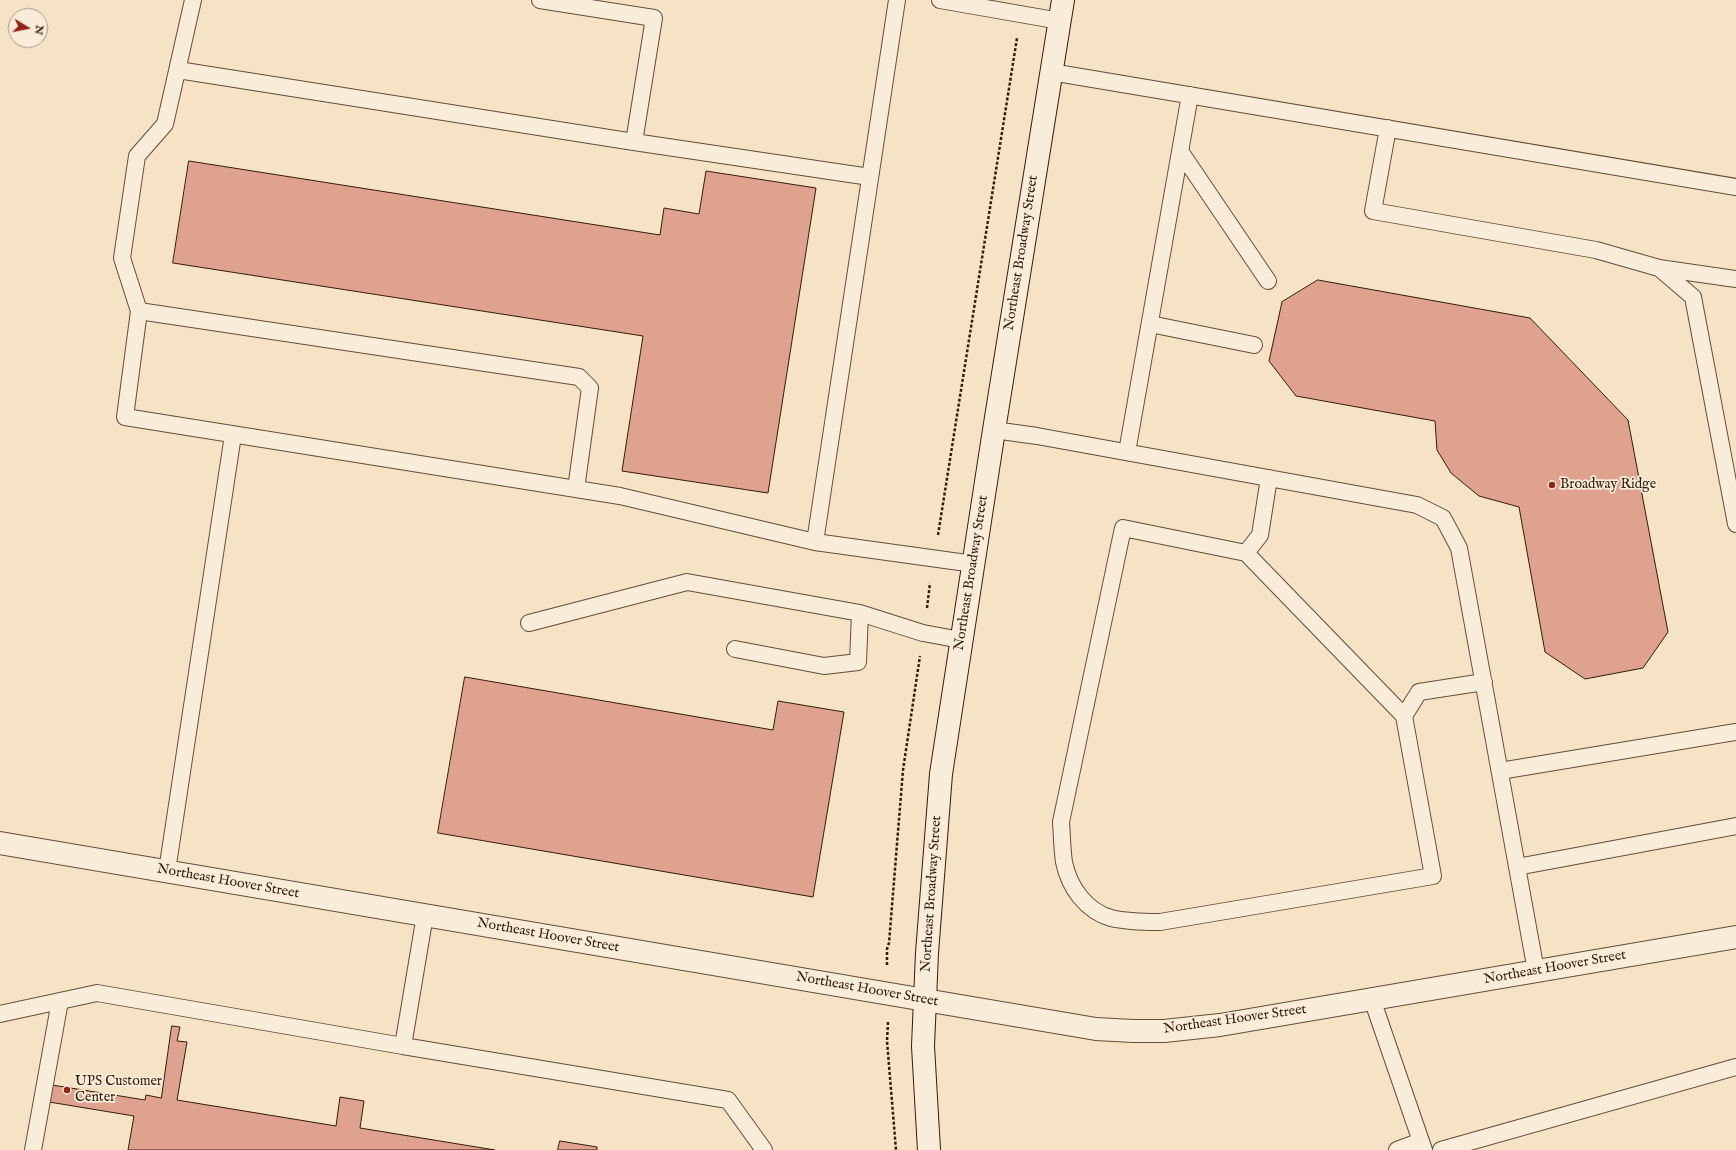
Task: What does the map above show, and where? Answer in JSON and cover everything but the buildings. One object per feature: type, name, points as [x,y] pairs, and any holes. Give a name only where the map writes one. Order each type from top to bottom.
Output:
[{"type":"street","name":"Northeast Broadway Street","points":[[930,1150],[923,1046],[924,1000],[939,796],[961,640],[1063,0]]},
{"type":"street","name":"Northeast Hoover Street","points":[[0,843],[1096,1029],[1164,1031],[1220,1025],[1736,937]]},
{"type":"lane","points":[[193,0],[165,124],[137,156],[122,258],[139,311],[125,417],[620,496],[815,542],[974,564]]},
{"type":"lane","points":[[540,0],[654,18],[634,142]]},
{"type":"lane","points":[[815,542],[896,0]]},
{"type":"lane","points":[[940,0],[1060,21]]},
{"type":"lane","points":[[178,70],[634,142],[870,176]]},
{"type":"lane","points":[[1051,72],[1736,188]]},
{"type":"lane","points":[[1127,452],[1190,95]]},
{"type":"lane","points":[[1388,128],[1373,210],[1596,250],[1659,268],[1736,279]]},
{"type":"lane","points":[[1180,151],[1268,281]]},
{"type":"lane","points":[[1659,268],[1693,297],[1736,524]]},
{"type":"lane","points":[[139,311],[579,377],[590,388],[576,489]]},
{"type":"lane","points":[[1150,324],[1254,345]]},
{"type":"lane","points":[[994,430],[1037,436],[1418,505],[1443,518],[1459,548],[1536,971]]},
{"type":"lane","points":[[167,871],[233,435]]},
{"type":"lane","points":[[1246,553],[1260,535],[1269,478]]},
{"type":"lane","points":[[1123,528],[1246,553],[1404,716],[1433,876],[1160,922],[1141,922],[1110,918],[1092,908],[1074,890],[1064,863],[1062,822],[1123,528]]},
{"type":"lane","points":[[529,623],[687,582],[860,613],[923,633],[961,640]]},
{"type":"lane","points":[[735,649],[824,666],[858,662],[860,613]]},
{"type":"lane","points":[[1404,716],[1418,692],[1484,682]]},
{"type":"lane","points":[[1500,772],[1736,732]]},
{"type":"lane","points":[[1517,867],[1736,826]]},
{"type":"lane","points":[[403,1046],[426,915]]},
{"type":"lane","points":[[0,1014],[97,994],[728,1100],[764,1150]]},
{"type":"lane","points":[[1372,1000],[1422,1145],[1397,1150]]},
{"type":"lane","points":[[33,1150],[60,1001]]},
{"type":"lane","points":[[1441,1150],[1736,1067]]},
{"type":"place","name":"Broadway Ridge","points":[[1552,485]]},
{"type":"place","name":"UPS Customer Center","points":[[67,1090]]}]
